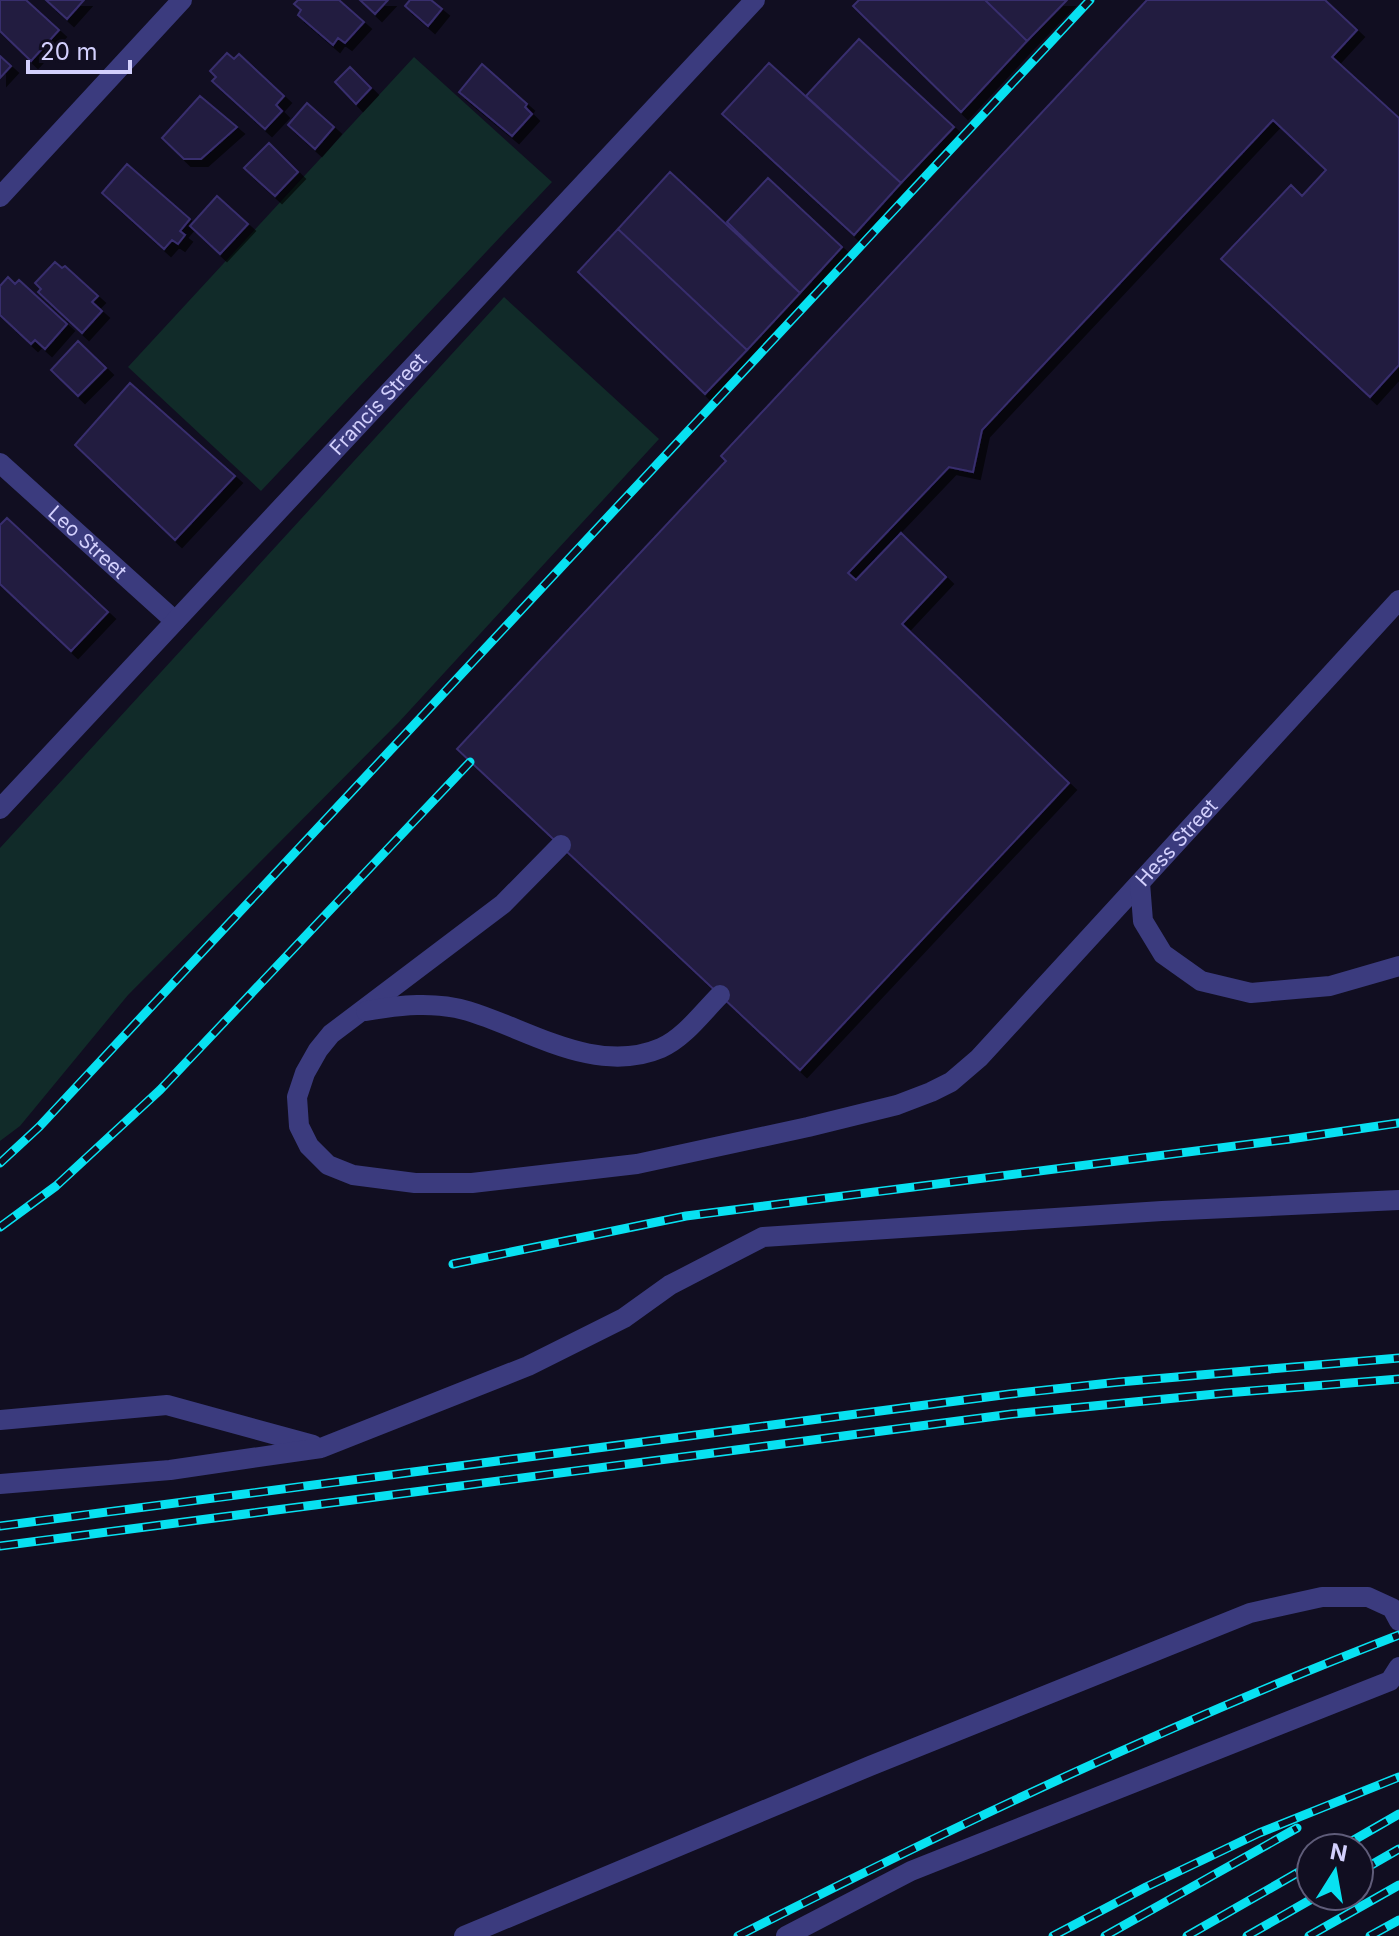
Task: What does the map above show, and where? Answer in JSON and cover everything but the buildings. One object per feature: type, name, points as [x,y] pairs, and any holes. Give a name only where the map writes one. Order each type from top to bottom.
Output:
[{"type":"street","points":[[0,197],[182,0]]},
{"type":"street","name":"Francis Street","points":[[0,809],[755,0]]},
{"type":"street","name":"Leo Street","points":[[0,463],[175,621]]},
{"type":"street","name":"Hess Street","points":[[561,845],[503,904],[331,1034],[311,1061],[297,1097],[299,1126],[309,1146],[328,1165],[353,1175],[415,1183],[472,1183],[637,1164],[897,1105],[951,1082],[979,1058],[1399,600]]},
{"type":"street","points":[[1140,883],[1143,921],[1163,954],[1201,981],[1251,993],[1330,986],[1399,966]]},
{"type":"street","points":[[362,1012],[404,1004],[436,1005],[468,1011],[570,1050],[611,1055],[636,1054],[660,1048],[677,1039],[720,995]]},
{"type":"street","points":[[0,1484],[170,1470],[321,1448],[528,1366],[624,1318],[670,1285],[763,1237],[1162,1211],[1399,1200]]},
{"type":"street","points":[[0,1420],[167,1405],[321,1448]]},
{"type":"street","points":[[464,1936],[928,1742],[1250,1613],[1322,1597],[1368,1597],[1392,1608],[1399,1621]]},
{"type":"street","points":[[786,1936],[911,1871],[1390,1681],[1399,1667]]},
{"type":"green space","points":[[414,57],[552,182],[261,491],[128,367]]},
{"type":"green space","points":[[504,297],[659,439],[399,722],[128,995],[20,1126],[0,1141],[0,848]]},
{"type":"railway","points":[[0,1163],[39,1127],[1090,0]]},
{"type":"railway","points":[[0,1227],[56,1186],[160,1090],[470,762]]},
{"type":"railway","points":[[453,1264],[686,1216],[1399,1123]]},
{"type":"railway","points":[[0,1526],[1010,1394],[1399,1358]]},
{"type":"railway","points":[[0,1546],[1012,1414],[1399,1379]]},
{"type":"railway","points":[[738,1936],[1147,1739],[1399,1635]]},
{"type":"railway","points":[[1053,1936],[1259,1833],[1399,1777]]},
{"type":"railway","points":[[1368,1832],[1399,1814]]},
{"type":"railway","points":[[1105,1936],[1297,1828]]},
{"type":"railway","points":[[1375,1863],[1399,1849]]},
{"type":"railway","points":[[1187,1936],[1295,1874]]},
{"type":"railway","points":[[1309,1936],[1399,1885]]},
{"type":"railway","points":[[1247,1936],[1295,1909]]},
{"type":"railway","points":[[1370,1936],[1399,1920]]}]
